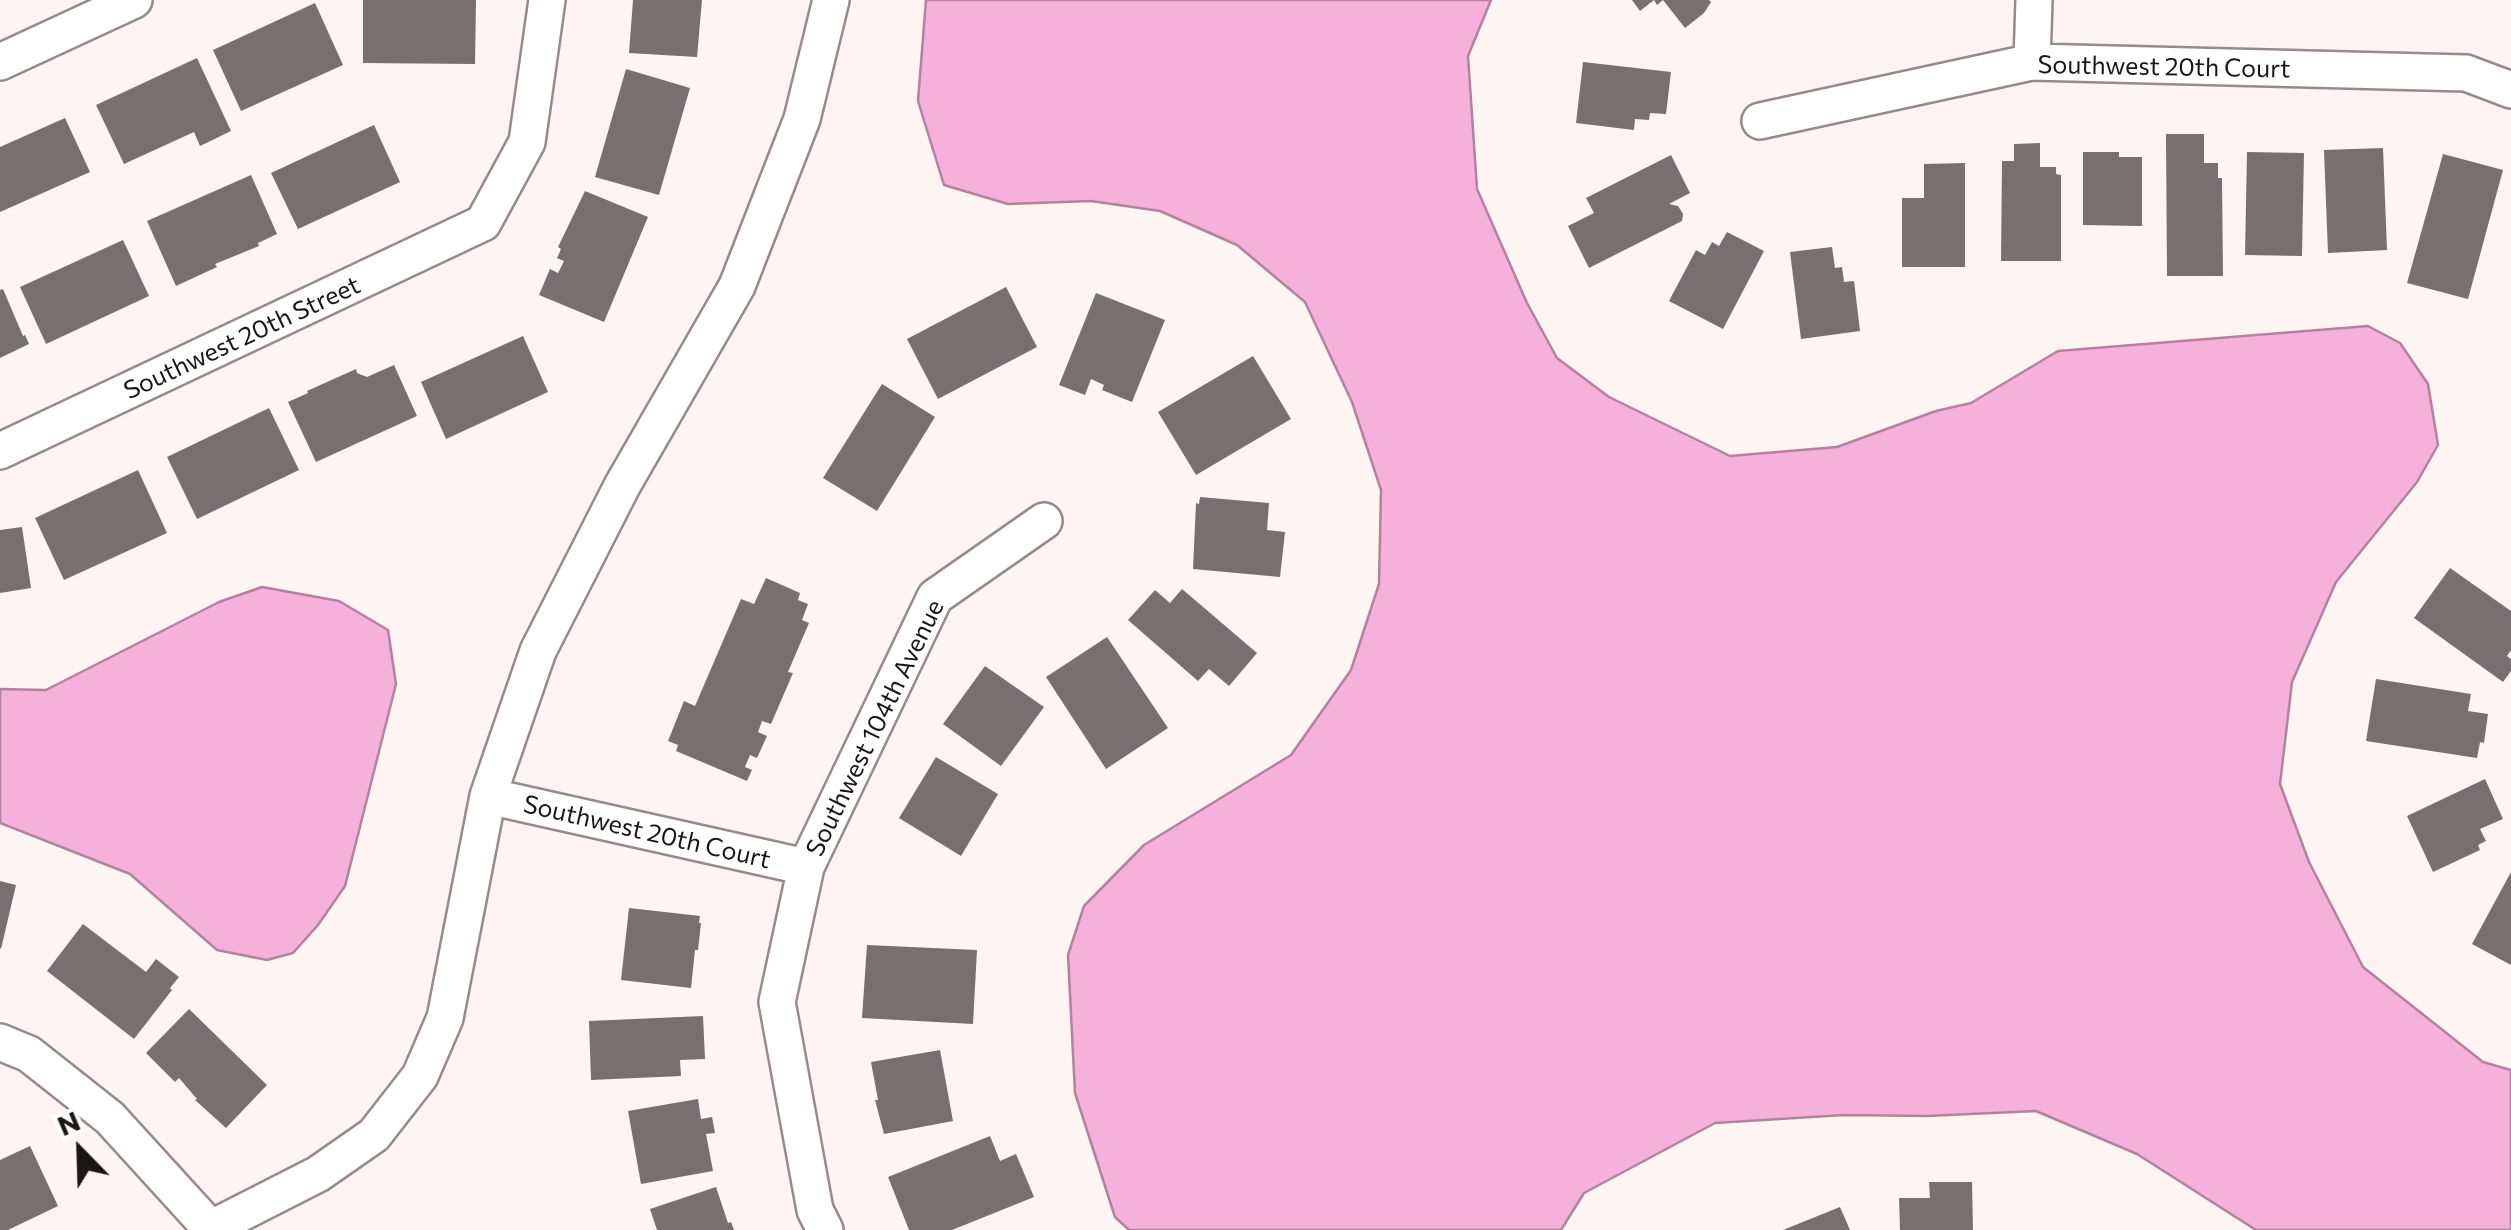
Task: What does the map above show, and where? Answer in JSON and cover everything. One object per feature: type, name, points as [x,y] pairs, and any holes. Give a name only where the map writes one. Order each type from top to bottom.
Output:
[{"type":"street","points":[[0,62],[134,0]]},
{"type":"street","name":"Southwest 20th Street","points":[[0,452],[484,223],[527,142],[547,0]]},
{"type":"street","points":[[0,1042],[29,1054],[110,1118],[210,1230],[318,1174],[374,1135],[420,1076],[445,1018],[488,796],[538,652],[622,486],[737,286],[802,119],[831,0]]},
{"type":"street","points":[[2032,62],[2034,0]]},
{"type":"street","name":"Southwest 20th Court","points":[[1760,121],[2032,62],[2466,74],[2511,90]]},
{"type":"street","name":"Southwest 104th Avenue","points":[[825,1230],[815,1210],[778,1002],[806,867],[935,597],[1044,521]]},
{"type":"street","name":"Southwest 20th Court","points":[[488,796],[806,867]]},
{"type":"shaded area","points":[[926,0],[1491,0],[1468,56],[1477,189],[1527,303],[1557,358],[1609,397],[1730,456],[1837,447],[1936,411],[1971,403],[2058,351],[2368,326],[2400,343],[2428,384],[2438,445],[2417,482],[2336,582],[2292,682],[2280,784],[2309,862],[2363,967],[2483,1062],[2511,1070],[2511,1230],[2256,1230],[2137,1154],[2036,1111],[1844,1115],[1715,1123],[1584,1193],[1561,1230],[1129,1230],[1115,1217],[1075,1093],[1068,955],[1084,906],[1144,845],[1291,755],[1351,670],[1379,584],[1381,490],[1352,402],[1305,302],[1237,245],[1160,211],[1091,201],[1008,204],[944,185],[918,101]]},
{"type":"shaded area","points":[[262,587],[339,601],[388,630],[396,684],[345,886],[293,953],[267,960],[217,950],[130,874],[0,823],[0,689],[46,690],[219,602]]},
{"type":"building","points":[[363,0],[476,0],[475,64],[363,63]]},
{"type":"building","points":[[633,0],[702,0],[697,57],[629,53]]},
{"type":"building","points":[[1632,0],[1654,0],[1640,11]]},
{"type":"building","points":[[1663,0],[1709,0],[1711,2],[1685,28]]},
{"type":"building","points":[[315,3],[343,65],[241,111],[213,50]]},
{"type":"building","points":[[197,58],[231,131],[200,146],[194,132],[124,164],[96,105]]},
{"type":"building","points":[[1583,62],[1671,72],[1666,114],[1650,113],[1649,120],[1635,119],[1634,130],[1576,123]]},
{"type":"building","points":[[626,69],[690,88],[659,195],[595,177]]},
{"type":"building","points":[[65,118],[90,172],[0,212],[0,147]]},
{"type":"building","points":[[374,125],[400,182],[298,229],[271,173]]},
{"type":"building","points":[[2166,134],[2204,134],[2204,163],[2218,163],[2218,178],[2222,178],[2223,276],[2167,276]]},
{"type":"building","points":[[2040,143],[2040,167],[2056,167],[2056,174],[2061,175],[2061,261],[2001,261],[2002,161],[2014,161],[2014,144]]},
{"type":"building","points":[[2383,148],[2387,250],[2328,253],[2324,150]]},
{"type":"building","points":[[2083,152],[2119,152],[2119,157],[2142,157],[2142,226],[2083,225]]},
{"type":"building","points":[[2247,152],[2304,153],[2302,256],[2245,255]]},
{"type":"building","points":[[2443,154],[2503,170],[2468,299],[2407,283]]},
{"type":"building","points":[[1671,155],[1690,193],[1669,204],[1678,206],[1682,221],[1589,268],[1568,226],[1594,213],[1586,198]]},
{"type":"building","points":[[1965,163],[1965,267],[1902,267],[1902,198],[1924,198],[1924,164]]},
{"type":"building","points":[[251,175],[277,234],[176,286],[147,221]]},
{"type":"building","points":[[585,191],[648,217],[604,322],[539,295],[550,269],[558,273],[564,261],[557,258],[561,249],[558,247]]},
{"type":"building","points":[[1727,232],[1764,251],[1723,329],[1669,301],[1696,250],[1705,255],[1712,242],[1719,246]]},
{"type":"building","points":[[123,240],[149,296],[46,344],[20,287]]},
{"type":"building","points":[[1832,247],[1835,268],[1842,267],[1844,282],[1854,281],[1860,331],[1801,339],[1790,252]]},
{"type":"building","points":[[1006,287],[1037,347],[938,399],[907,339]]},
{"type":"building","points":[[3,289],[29,344],[0,358],[0,290]]},
{"type":"building","points":[[1096,293],[1165,320],[1132,402],[1102,390],[1104,385],[1091,379],[1085,395],[1059,385]]},
{"type":"building","points":[[523,336],[548,392],[446,439],[421,382]]},
{"type":"building","points":[[1253,356],[1291,419],[1196,475],[1158,412]]},
{"type":"building","points":[[394,365],[417,416],[316,462],[288,402],[356,369],[367,377]]},
{"type":"building","points":[[882,384],[935,417],[877,511],[823,478]]},
{"type":"building","points":[[269,408],[299,470],[197,519],[167,457]]},
{"type":"building","points":[[138,470],[167,533],[64,580],[35,518]]},
{"type":"building","points":[[1200,497],[1269,503],[1267,530],[1285,532],[1280,577],[1193,569],[1196,503],[1199,504]]},
{"type":"building","points":[[22,527],[31,588],[0,593],[0,530]]},
{"type":"building","points":[[2450,568],[2511,611],[2511,650],[2507,656],[2511,659],[2511,671],[2503,682],[2414,618]]},
{"type":"building","points":[[766,578],[800,593],[798,600],[808,604],[802,620],[809,623],[771,724],[762,721],[758,732],[767,736],[757,758],[750,755],[745,767],[752,770],[747,781],[676,751],[678,745],[668,741],[684,701],[695,706],[741,599],[754,604]]},
{"type":"building","points":[[1182,589],[1257,653],[1229,686],[1209,669],[1198,681],[1128,620],[1155,590],[1170,603]]},
{"type":"building","points":[[1107,637],[1168,728],[1106,769],[1046,677]]},
{"type":"building","points":[[985,666],[1044,707],[1001,766],[943,724]]},
{"type":"building","points":[[2376,679],[2471,694],[2468,711],[2488,714],[2484,743],[2480,742],[2477,758],[2366,741]]},
{"type":"building","points":[[936,757],[998,794],[961,856],[899,818]]},
{"type":"building","points":[[2485,779],[2503,819],[2480,829],[2486,841],[2478,845],[2480,850],[2433,872],[2407,816]]},
{"type":"building","points":[[2511,872],[2511,965],[2472,944]]},
{"type":"building","points":[[0,881],[16,885],[1,949],[0,948]]},
{"type":"building","points":[[629,908],[700,916],[691,988],[621,980]]},
{"type":"building","points":[[83,924],[146,972],[156,959],[179,977],[134,1039],[47,971]]},
{"type":"building","points":[[867,945],[977,950],[973,1024],[862,1018]]},
{"type":"building","points":[[189,1009],[267,1085],[226,1128],[195,1100],[179,1078],[175,1082],[146,1053]]},
{"type":"building","points":[[703,1016],[705,1059],[680,1060],[681,1076],[591,1080],[589,1021]]},
{"type":"building","points":[[940,1050],[953,1121],[884,1134],[871,1062]]},
{"type":"building","points":[[698,1099],[701,1119],[712,1117],[715,1133],[706,1134],[713,1171],[641,1184],[628,1111]]},
{"type":"building","points":[[990,1136],[1000,1161],[1016,1154],[1034,1197],[952,1230],[909,1230],[888,1177]]},
{"type":"building","points":[[30,1146],[58,1206],[8,1230],[0,1230],[0,1160]]},
{"type":"building","points":[[1929,1182],[1972,1182],[1973,1230],[1900,1230],[1899,1198],[1930,1198]]},
{"type":"building","points":[[716,1187],[734,1230],[657,1230],[650,1209]]},
{"type":"building","points":[[1840,1207],[1850,1230],[1783,1230]]}]
